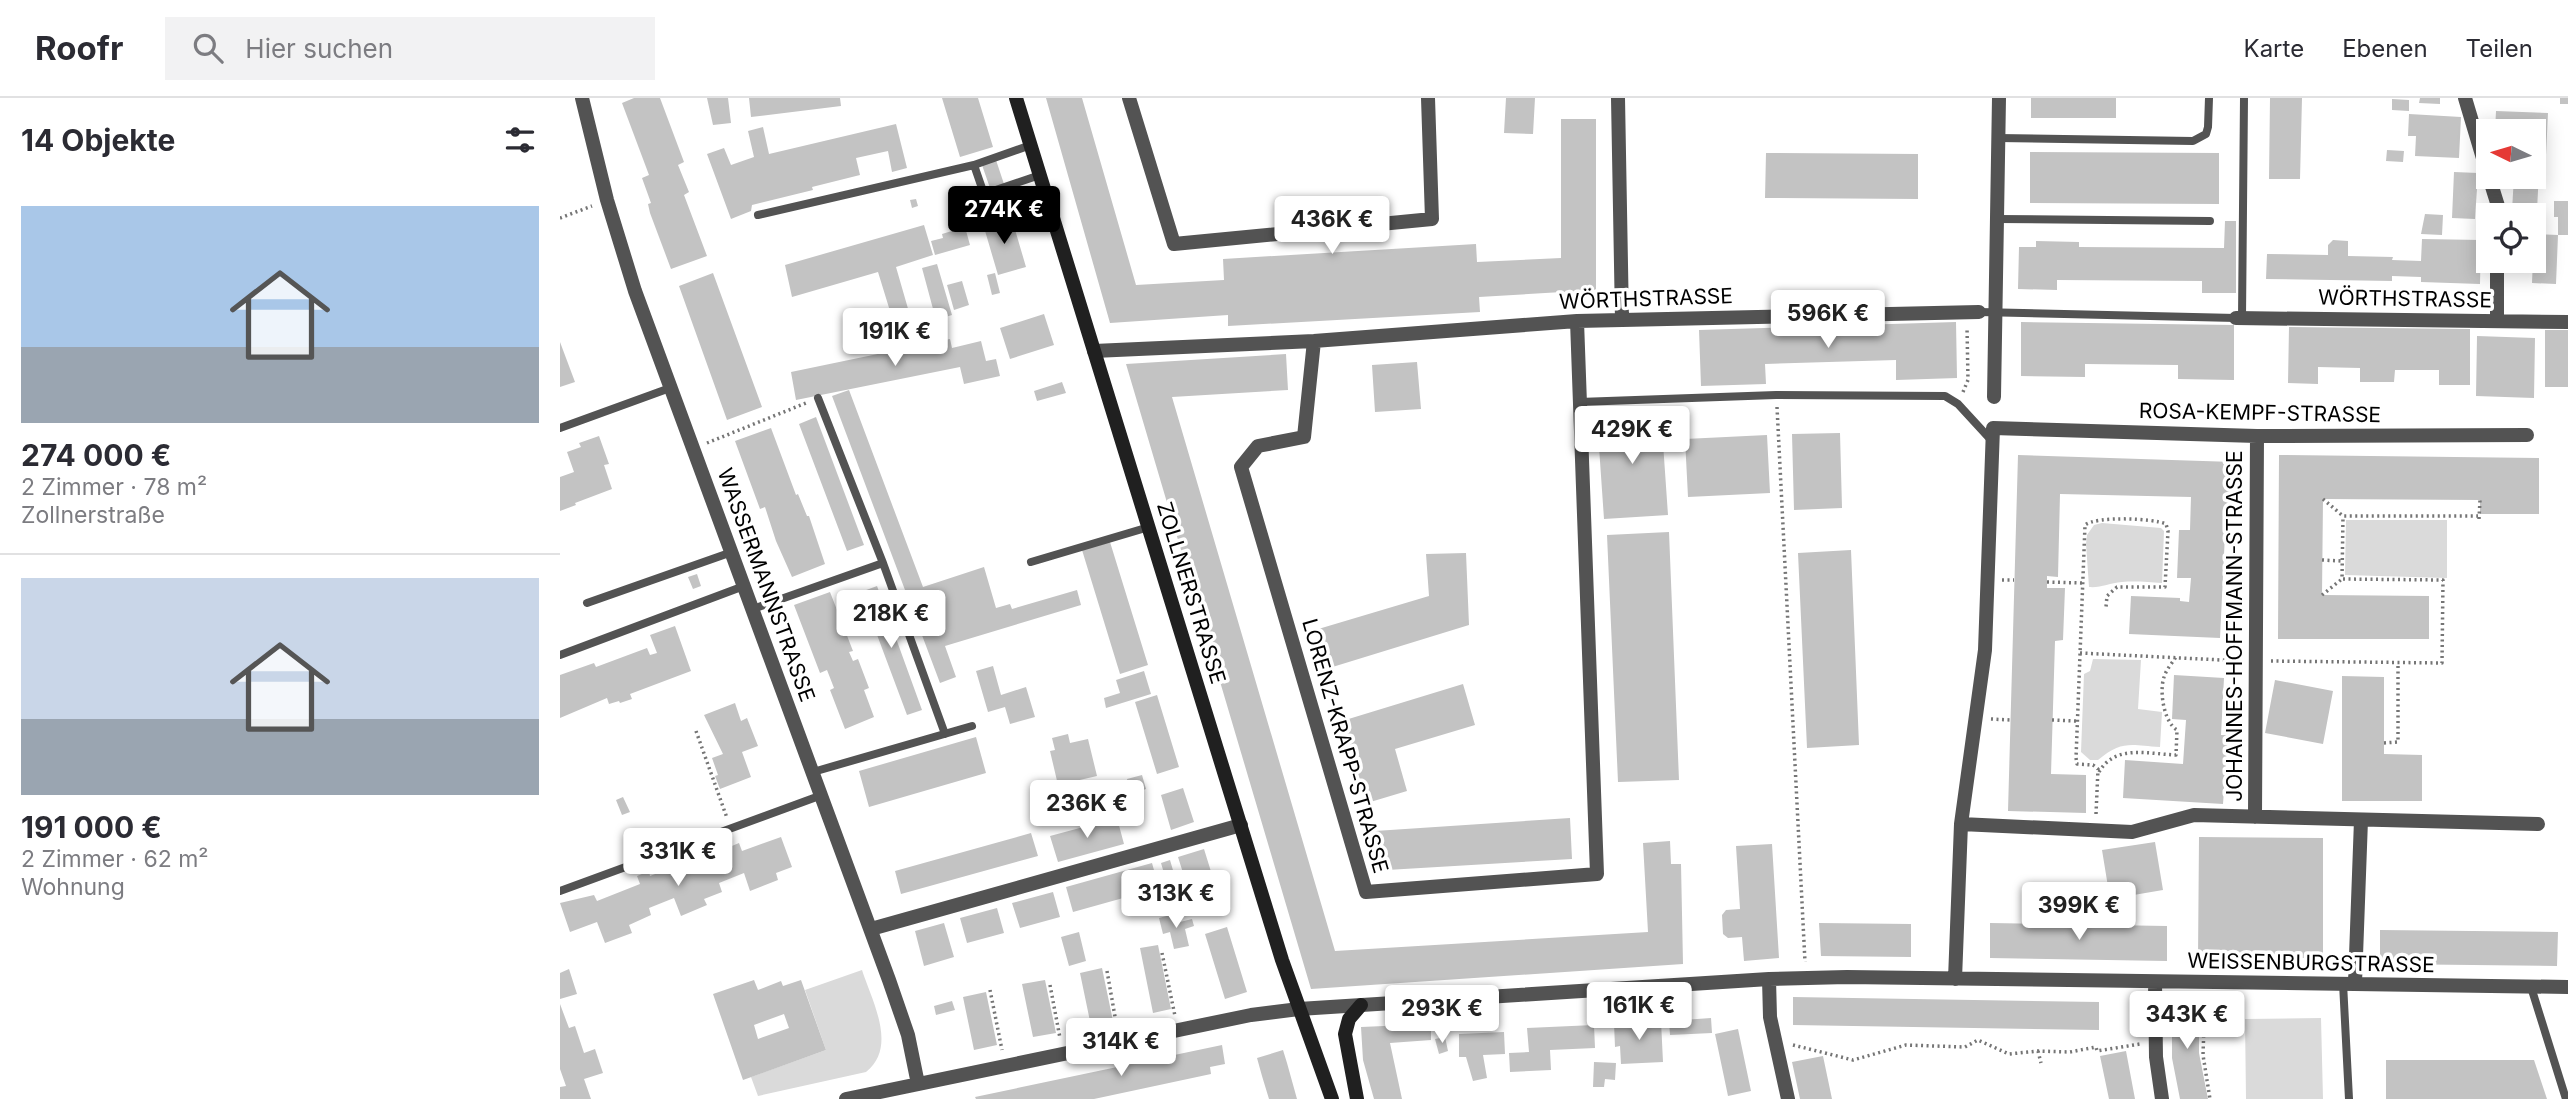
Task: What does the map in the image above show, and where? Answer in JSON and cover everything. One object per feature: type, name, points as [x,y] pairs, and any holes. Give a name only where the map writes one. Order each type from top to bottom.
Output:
[{"type":"street","name":"WASSERMANNSTRASSE","points":[[582,98],[607,200],[635,290],[871,929],[908,1035],[918,1084]]},
{"type":"street","name":"ZOLLNERSTRASSE","points":[[1016,98],[1299,1009],[1332,1099]]},
{"type":"street","points":[[1129,98],[1174,244],[1432,219],[1429,98]]},
{"type":"street","points":[[1618,98],[1622,320]]},
{"type":"street","points":[[1994,397],[1999,98]]},
{"type":"street","points":[[2465,98],[2476,134]]},
{"type":"street","points":[[2497,273],[2497,321]]},
{"type":"street","name":"WÖRTHSTRASSE","points":[[1094,351],[1314,341],[1577,321],[1973,312]]},
{"type":"street","name":"WÖRTHSTRASSE","points":[[2239,318],[2568,322]]},
{"type":"street","name":"LORENZ-KRAPP-STRASSE","points":[[1314,341],[1304,437],[1258,446],[1241,467],[1366,891],[1597,874],[1577,321]]},
{"type":"street","points":[[1955,979],[1961,824],[1985,650],[1993,434]]},
{"type":"street","name":"ROSA-KEMPF-STRASSE","points":[[1993,434],[2527,435]]},
{"type":"street","name":"JOHANNES-HOFFMANN-STRASSE","points":[[2255,817],[2257,436]]},
{"type":"street","points":[[1961,824],[2132,832],[2194,815],[2538,824]]},
{"type":"street","points":[[2349,983],[2361,820]]},
{"type":"street","points":[[871,929],[1241,825]]},
{"type":"street","name":"WEISSENBURGSTRASSE","points":[[846,1099],[1251,1015],[1299,1009],[1806,978],[2568,987]]},
{"type":"street","points":[[1769,979],[1770,1017],[1788,1099]]},
{"type":"street","points":[[2155,982],[2156,1042],[2162,1099]]},
{"type":"street","points":[[1357,1099],[1345,1034],[1349,1018],[1361,1005]]},
{"type":"lane","points":[[1998,138],[2193,141],[2202,138],[2208,127],[2209,98]]},
{"type":"lane","points":[[2239,318],[2244,98]]},
{"type":"lane","points":[[758,215],[974,165],[1031,145]]},
{"type":"lane","points":[[974,165],[984,194],[1040,175]]},
{"type":"lane","points":[[1997,219],[2210,221]]},
{"type":"lane","name":"WÖRTHSTRASSE","points":[[1973,312],[2239,318]]},
{"type":"lane","points":[[560,428],[670,388]]},
{"type":"lane","points":[[1579,402],[1776,395],[1945,396],[1993,434]]},
{"type":"lane","points":[[818,398],[883,563],[945,734]]},
{"type":"lane","points":[[1031,562],[1149,527]]},
{"type":"lane","points":[[587,603],[732,552]]},
{"type":"lane","points":[[753,609],[883,563]]},
{"type":"lane","points":[[560,655],[744,586]]},
{"type":"lane","points":[[813,772],[972,726]]},
{"type":"lane","points":[[560,891],[822,795]]},
{"type":"lane","points":[[2349,983],[2349,1099]]},
{"type":"lane","points":[[2531,987],[2566,1099]]},
{"type":"path","points":[[560,218],[607,200]]},
{"type":"path","points":[[1958,404],[1968,380],[1973,312]]},
{"type":"path","points":[[1776,395],[1806,978]]},
{"type":"path","points":[[693,449],[818,398]]},
{"type":"path","points":[[2323,499],[2343,516],[2478,518],[2480,500]]},
{"type":"path","points":[[2342,579],[2343,516]]},
{"type":"path","points":[[2095,830],[2098,769],[2093,765],[2077,764],[2085,526],[2091,520],[2154,521],[2166,524],[2168,531],[2165,587],[2117,587],[2107,596],[2106,607]]},
{"type":"path","points":[[2322,560],[2342,561]]},
{"type":"path","points":[[2080,653],[2256,661],[2442,663],[2443,580],[2342,579],[2322,595]]},
{"type":"path","points":[[2047,582],[2082,583]]},
{"type":"path","points":[[2098,774],[2105,762],[2120,753],[2176,755],[2177,730],[2169,723],[2162,698],[2164,676],[2176,657]]},
{"type":"path","points":[[2384,743],[2398,742],[2398,663]]},
{"type":"path","points":[[2052,720],[2077,721]]},
{"type":"path","points":[[696,731],[731,828]]},
{"type":"path","points":[[1162,953],[1178,1030]]},
{"type":"path","points":[[1107,971],[1120,1042]]},
{"type":"path","points":[[2205,982],[2203,1055],[2210,1099]]},
{"type":"path","points":[[1050,985],[1063,1054]]},
{"type":"path","points":[[990,990],[1006,1066]]},
{"type":"path","points":[[1774,1041],[1853,1060],[1906,1045],[1965,1047],[1978,1040],[2009,1054],[2070,1052],[2096,1047],[2097,1051],[2156,1042]]},
{"type":"path","points":[[2038,1051],[2040,1063]]},
{"type":"shaded area","points":[[2346,520],[2447,520],[2447,578],[2345,575]]},
{"type":"shaded area","points":[[2102,523],[2161,528],[2164,531],[2162,583],[2127,582],[2089,587],[2087,535],[2094,525]]},
{"type":"shaded area","points":[[2093,659],[2141,660],[2138,709],[2162,712],[2160,747],[2127,745],[2114,749],[2098,760],[2090,760],[2081,752],[2084,674],[2090,671]]},
{"type":"shaded area","points":[[862,970],[880,1023],[880,1050],[875,1062],[866,1072],[758,1096],[751,1077],[826,1050],[805,990]]},
{"type":"shaded area","points":[[2321,1018],[2323,1099],[2246,1099],[2245,1019]]},
{"type":"building","points":[[634,98],[660,98],[684,162],[678,165],[689,192],[684,195],[707,256],[671,269],[650,213],[648,204],[651,203],[642,178],[649,175],[622,103]]},
{"type":"building","points":[[707,98],[728,98],[731,123],[713,125]]},
{"type":"building","points":[[749,98],[840,98],[841,106],[751,117]]},
{"type":"building","points":[[942,98],[978,98],[993,147],[960,157]]},
{"type":"building","points":[[1046,98],[1082,98],[1136,285],[1224,280],[1223,259],[1476,244],[1477,262],[1561,258],[1561,119],[1596,119],[1596,290],[1479,297],[1480,312],[1228,326],[1228,315],[1110,323]]},
{"type":"building","points":[[1506,98],[1535,98],[1533,134],[1504,133]]},
{"type":"building","points":[[2031,98],[2116,98],[2116,118],[2031,118]]},
{"type":"building","points":[[2270,98],[2302,98],[2300,179],[2269,179]]},
{"type":"building","points":[[2420,98],[2440,98],[2440,104],[2419,103]]},
{"type":"building","points":[[2560,98],[2568,98],[2568,104],[2560,104]]},
{"type":"building","points":[[2392,99],[2409,100],[2409,111],[2392,110]]},
{"type":"building","points":[[2496,111],[2548,113],[2546,155],[2546,119],[2496,119]]},
{"type":"building","points":[[2409,114],[2461,117],[2459,158],[2415,156],[2416,136],[2408,136]]},
{"type":"building","points":[[896,124],[907,168],[892,172],[888,151],[856,158],[860,175],[752,205],[751,211],[731,219],[707,154],[724,148],[731,165],[754,157],[748,131],[763,127],[769,154]]},
{"type":"building","points":[[2387,150],[2404,151],[2403,162],[2386,161]]},
{"type":"building","points":[[2030,152],[2219,153],[2219,204],[2030,203]]},
{"type":"building","points":[[1766,153],[1918,154],[1918,199],[1765,198]]},
{"type":"building","points":[[996,160],[1004,184],[990,188],[982,165]]},
{"type":"building","points":[[2454,172],[2476,173],[2475,219],[2452,218]]},
{"type":"building","points":[[2513,189],[2538,189],[2537,203],[2512,203]]},
{"type":"building","points":[[916,199],[918,206],[912,208],[910,200]]},
{"type":"building","points":[[2554,201],[2568,201],[2568,235],[2558,235],[2558,217],[2554,217]]},
{"type":"building","points":[[2425,214],[2443,215],[2442,235],[2421,234]]},
{"type":"building","points":[[1011,216],[1026,267],[998,275],[983,224]]},
{"type":"building","points":[[2225,221],[2236,221],[2236,293],[2202,293],[2202,281],[2057,280],[2057,290],[2018,289],[2019,247],[2036,247],[2036,241],[2079,242],[2079,247],[2224,248]]},
{"type":"building","points":[[924,225],[933,255],[896,267],[911,319],[894,324],[878,272],[792,297],[785,265]]},
{"type":"building","points":[[965,227],[970,245],[935,255],[931,241],[943,238],[942,234]]},
{"type":"building","points":[[2546,234],[2558,235],[2556,284],[2532,283],[2532,273],[2546,273]]},
{"type":"building","points":[[2422,239],[2476,240],[2476,273],[2480,273],[2480,284],[2421,282],[2421,277],[2392,276],[2392,281],[2266,279],[2267,254],[2328,255],[2328,245],[2333,240],[2348,241],[2348,256],[2421,261]]},
{"type":"building","points":[[937,264],[952,315],[936,320],[922,268]]},
{"type":"building","points":[[713,273],[762,407],[727,420],[679,286]]},
{"type":"building","points":[[995,273],[1000,293],[992,295],[987,275]]},
{"type":"building","points":[[962,281],[969,305],[954,310],[947,285]]},
{"type":"building","points":[[1044,314],[1054,345],[1010,359],[1000,328]]},
{"type":"building","points":[[1956,322],[1957,378],[1896,380],[1896,360],[1765,364],[1766,384],[1701,386],[1699,330]]},
{"type":"building","points":[[2021,322],[2234,325],[2234,380],[2178,379],[2178,365],[2085,364],[2085,377],[2021,376]]},
{"type":"building","points":[[2289,327],[2470,329],[2470,385],[2439,385],[2439,370],[2395,370],[2394,382],[2360,382],[2360,368],[2318,367],[2318,384],[2288,383]]},
{"type":"building","points":[[2545,330],[2568,330],[2568,387],[2545,387]]},
{"type":"building","points":[[2477,336],[2535,338],[2534,398],[2476,396]]},
{"type":"building","points":[[950,339],[952,348],[981,341],[986,361],[996,359],[1000,376],[964,384],[960,367],[796,400],[791,372]]},
{"type":"building","points":[[560,342],[575,382],[560,387]]},
{"type":"building","points":[[1286,354],[1288,390],[1172,397],[1335,951],[1648,932],[1643,843],[1670,841],[1671,864],[1681,864],[1683,964],[1311,989],[1126,364]]},
{"type":"building","points":[[1417,362],[1421,409],[1375,412],[1372,365]]},
{"type":"building","points":[[1062,382],[1066,393],[1037,401],[1034,391]]},
{"type":"building","points":[[849,390],[923,587],[984,567],[996,608],[1010,604],[1012,609],[1077,590],[1081,605],[945,646],[956,677],[940,683],[832,396]]},
{"type":"building","points":[[1661,414],[1668,515],[1604,519],[1597,418]]},
{"type":"building","points":[[816,417],[864,545],[847,551],[799,424]]},
{"type":"building","points":[[771,428],[796,495],[798,494],[809,516],[825,564],[792,577],[765,507],[760,509],[735,441]]},
{"type":"building","points":[[1840,433],[1842,508],[1794,510],[1792,434]]},
{"type":"building","points":[[1767,435],[1770,493],[1688,497],[1685,439]]},
{"type":"building","points":[[599,436],[609,464],[604,465],[612,489],[560,511],[560,477],[574,472],[567,452],[581,447],[579,443]]},
{"type":"building","points":[[2018,455],[2234,462],[2233,513],[2226,513],[2220,638],[2129,634],[2131,596],[2180,598],[2180,601],[2189,602],[2191,578],[2177,578],[2179,530],[2190,530],[2191,497],[2060,494],[2058,577],[2047,576],[2047,588],[2065,588],[2063,640],[2055,641],[2051,774],[2086,775],[2086,813],[2008,811]]},
{"type":"building","points":[[2279,455],[2539,458],[2539,514],[2480,514],[2480,500],[2323,499],[2322,595],[2429,596],[2429,639],[2278,639]]},
{"type":"building","points":[[1669,532],[1679,780],[1618,782],[1607,535]]},
{"type":"building","points":[[1110,542],[1148,665],[1120,674],[1082,550]]},
{"type":"building","points":[[1851,550],[1859,745],[1807,748],[1798,553]]},
{"type":"building","points":[[1466,553],[1469,625],[1326,669],[1315,630],[1429,596],[1426,554]]},
{"type":"building","points":[[697,574],[701,586],[693,589],[688,577]]},
{"type":"building","points":[[877,586],[922,710],[907,715],[861,592]]},
{"type":"building","points":[[830,592],[853,651],[849,652],[853,661],[858,659],[869,688],[864,690],[874,717],[845,729],[830,690],[834,688],[827,670],[820,673],[794,605]]},
{"type":"building","points":[[675,626],[691,671],[630,694],[632,699],[609,704],[607,698],[560,718],[560,675],[594,663],[596,667],[647,648],[650,655],[657,653],[650,635]]},
{"type":"building","points":[[993,666],[1001,695],[1026,687],[1035,717],[1010,724],[1005,707],[988,712],[976,671]]},
{"type":"building","points":[[1144,671],[1151,694],[1106,708],[1104,698],[1120,693],[1116,680]]},
{"type":"building","points":[[2174,675],[2224,678],[2221,735],[2228,735],[2223,804],[2123,798],[2125,760],[2183,764],[2186,720],[2172,719]]},
{"type":"building","points":[[2342,676],[2384,677],[2384,754],[2422,755],[2422,801],[2342,801]]},
{"type":"building","points":[[2275,680],[2333,691],[2323,744],[2265,733]]},
{"type":"building","points":[[1463,684],[1475,725],[1395,749],[1407,791],[1367,803],[1342,721]]},
{"type":"building","points":[[1157,695],[1179,767],[1157,774],[1135,702]]},
{"type":"building","points":[[735,703],[741,721],[747,718],[758,746],[742,752],[751,777],[720,789],[712,758],[723,754],[704,715]]},
{"type":"building","points":[[1068,734],[1070,743],[1088,739],[1097,776],[1058,785],[1050,751],[1055,750],[1052,738]]},
{"type":"building","points":[[976,737],[986,773],[869,807],[859,771]]},
{"type":"building","points":[[1142,775],[1146,789],[1130,795],[1127,779]]},
{"type":"building","points":[[1183,788],[1194,822],[1171,830],[1161,795]]},
{"type":"building","points":[[623,797],[630,812],[622,815],[616,800]]},
{"type":"building","points":[[1117,818],[1124,844],[1058,862],[1050,836]]},
{"type":"building","points":[[1570,818],[1572,859],[1387,870],[1375,831]]},
{"type":"building","points":[[1031,833],[1038,856],[901,894],[895,871]]},
{"type":"building","points":[[781,837],[792,867],[776,873],[778,880],[750,891],[744,873],[719,883],[722,892],[704,899],[707,905],[681,916],[674,898],[649,908],[651,915],[629,925],[632,933],[605,943],[597,922],[570,932],[560,903],[594,895],[597,901],[640,884],[637,876],[649,871],[650,876],[668,869],[671,876],[711,861],[707,851],[718,846],[720,851],[739,843],[742,851]]},
{"type":"building","points":[[2199,837],[2323,838],[2323,958],[2198,958]]},
{"type":"building","points":[[2155,842],[2163,890],[2110,899],[2102,850]]},
{"type":"building","points":[[1772,844],[1779,958],[1744,961],[1742,937],[1728,938],[1723,934],[1722,915],[1726,910],[1740,909],[1736,846]]},
{"type":"building","points":[[1204,849],[1222,907],[1196,914],[1178,857]]},
{"type":"building","points":[[1170,860],[1175,877],[1166,880],[1161,863]]},
{"type":"building","points":[[1152,863],[1159,888],[1073,912],[1066,887]]},
{"type":"building","points":[[1053,892],[1060,917],[1020,928],[1012,903]]},
{"type":"building","points":[[997,908],[1004,933],[967,943],[960,918]]},
{"type":"building","points":[[1174,914],[1176,923],[1192,919],[1194,926],[1185,929],[1189,946],[1174,949],[1170,932],[1163,934],[1159,918]]},
{"type":"building","points":[[944,923],[954,957],[924,966],[915,931]]},
{"type":"building","points":[[1819,923],[1911,924],[1911,957],[1821,956]]},
{"type":"building","points":[[1990,923],[2167,926],[2167,961],[1990,958]]},
{"type":"building","points":[[1227,927],[1247,992],[1225,999],[1205,934]]},
{"type":"building","points":[[2380,930],[2558,932],[2557,966],[2380,964]]},
{"type":"building","points":[[1079,932],[1086,961],[1069,966],[1061,937]]},
{"type":"building","points":[[1158,945],[1171,1009],[1153,1013],[1140,948]]},
{"type":"building","points":[[1102,968],[1113,1021],[1091,1026],[1080,973]]},
{"type":"building","points":[[569,969],[577,994],[560,999],[560,973]]},
{"type":"building","points":[[754,980],[758,990],[781,981],[783,986],[801,980],[826,1050],[743,1080],[713,994]],"holes":[[[784,1014],[789,1028],[758,1039],[754,1025]]]},
{"type":"building","points":[[1045,980],[1056,1033],[1033,1037],[1022,984]]},
{"type":"building","points":[[986,992],[997,1045],[974,1050],[963,997]]},
{"type":"building","points":[[1793,997],[2099,1002],[2099,1030],[1793,1025]]},
{"type":"building","points":[[952,1001],[955,1010],[936,1015],[934,1006]]},
{"type":"building","points":[[2172,1002],[2199,1002],[2199,1053],[2208,1099],[2180,1099],[2172,1058]]},
{"type":"building","points":[[560,1004],[569,1028],[575,1026],[584,1053],[595,1049],[603,1073],[584,1079],[591,1099],[560,1099],[560,1087],[566,1086],[560,1069]]},
{"type":"building","points":[[1711,1018],[1712,1033],[1670,1035],[1669,1021]]},
{"type":"building","points":[[1661,1021],[1663,1062],[1621,1064],[1620,1046],[1615,1047],[1614,1023]]},
{"type":"building","points":[[1431,1024],[1431,1040],[1390,1043],[1402,1099],[1374,1099],[1363,1060],[1361,1027]]},
{"type":"building","points":[[1594,1025],[1595,1048],[1550,1050],[1551,1070],[1510,1072],[1509,1053],[1529,1052],[1527,1028]]},
{"type":"building","points":[[1738,1029],[1751,1091],[1728,1096],[1715,1034]]},
{"type":"building","points":[[1504,1032],[1505,1054],[1483,1055],[1487,1078],[1473,1081],[1466,1057],[1459,1057],[1459,1034]]},
{"type":"building","points":[[1445,1037],[1448,1051],[1439,1054],[1435,1039]]},
{"type":"building","points":[[1222,1045],[1225,1064],[1210,1067],[1211,1074],[1094,1099],[975,1097]]},
{"type":"building","points":[[1283,1050],[1297,1099],[1269,1099],[1257,1058]]},
{"type":"building","points":[[2126,1051],[2135,1099],[2109,1099],[2100,1056]]},
{"type":"building","points":[[1823,1056],[1832,1099],[1800,1099],[1792,1062]]},
{"type":"building","points":[[2386,1060],[2534,1060],[2547,1099],[2386,1099]]},
{"type":"building","points":[[1594,1062],[1616,1063],[1615,1080],[1605,1079],[1604,1087],[1593,1087]]}]
